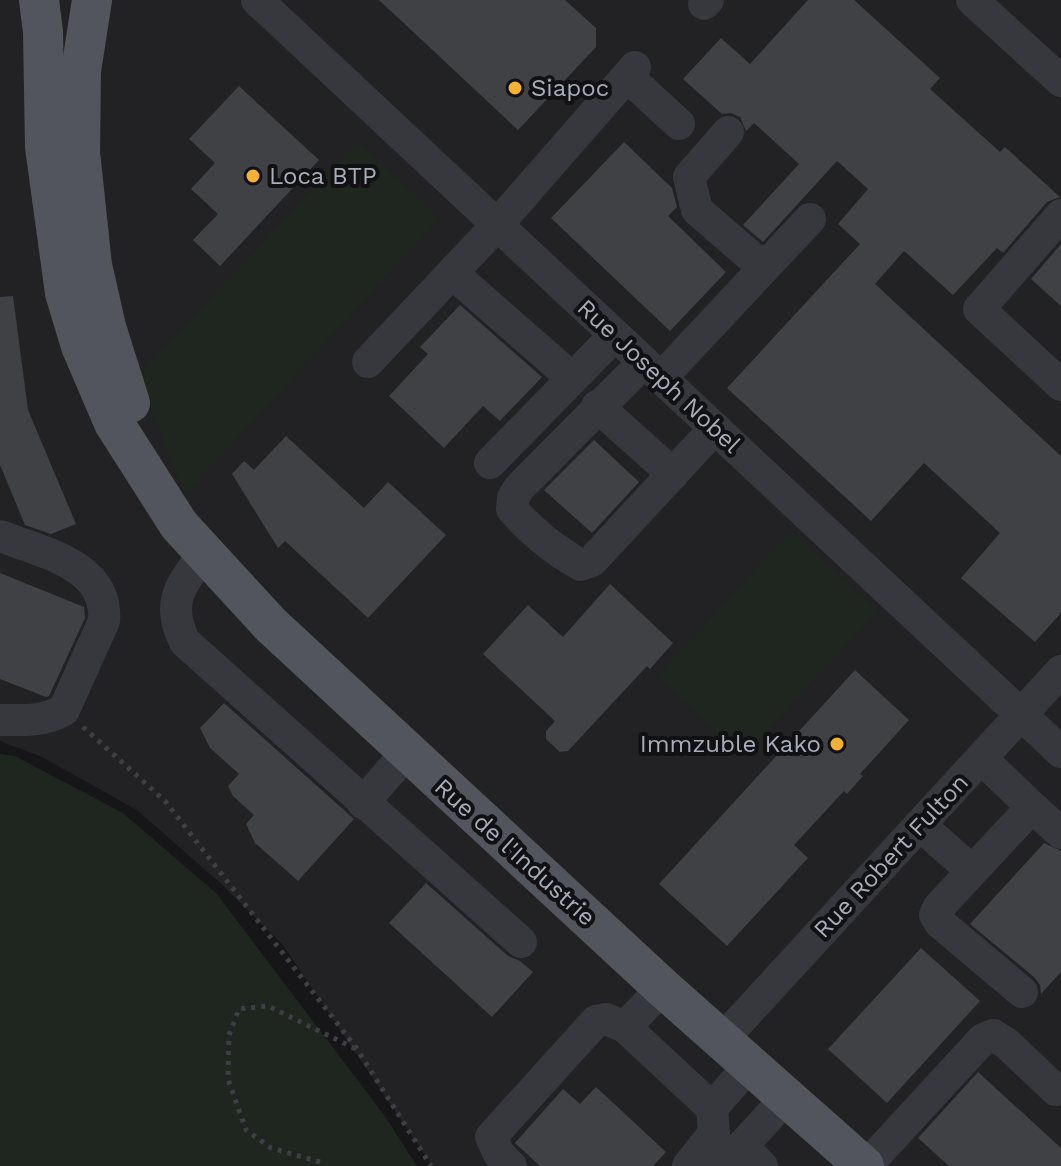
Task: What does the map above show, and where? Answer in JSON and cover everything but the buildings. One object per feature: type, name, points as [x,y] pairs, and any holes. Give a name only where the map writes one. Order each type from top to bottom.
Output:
[{"type":"main road","name":"Rue de l'Industrie","points":[[39,0],[43,32],[45,147],[65,293],[81,346],[114,423],[179,525],[271,625],[663,988],[865,1166]]},
{"type":"main road","name":"Rue de l'Industrie","points":[[92,0],[81,71],[80,152],[92,265],[106,327],[134,416],[179,525]]},
{"type":"street","name":"Rue Joseph Nobel","points":[[257,0],[1061,752]]},
{"type":"street","points":[[972,0],[1061,81]]},
{"type":"street","points":[[368,362],[497,225],[632,72],[679,124]]},
{"type":"street","points":[[728,132],[689,177],[691,188],[697,210],[764,268]]},
{"type":"street","points":[[1061,215],[979,309],[1061,385]]},
{"type":"street","points":[[715,428],[592,561],[581,565],[553,549],[531,531],[512,509],[513,498],[519,488],[597,406],[652,370],[764,268],[810,219]]},
{"type":"street","points":[[452,273],[572,378]]},
{"type":"street","points":[[490,463],[615,335]]},
{"type":"street","points":[[597,406],[673,474]]},
{"type":"street","points":[[0,536],[74,565],[95,584],[105,606],[104,621],[64,710],[38,720],[0,720]]},
{"type":"street","points":[[204,555],[188,574],[175,610],[178,628],[185,642],[521,942]]},
{"type":"street","name":"Rue Robert Fulton","points":[[712,1108],[736,1052],[920,825],[1061,671]]},
{"type":"street","points":[[363,803],[407,752]]},
{"type":"street","points":[[981,758],[1061,833]]},
{"type":"street","points":[[1022,992],[940,923],[935,915],[938,908],[1032,807]]},
{"type":"street","points":[[920,825],[972,871]]},
{"type":"street","points":[[625,1027],[663,988]]},
{"type":"street","points":[[511,1166],[499,1154],[491,1137],[596,1021],[606,1019],[625,1027],[712,1108],[714,1133],[688,1166]]},
{"type":"street","points":[[865,1166],[983,1039],[993,1035],[1006,1043],[1056,1090]]},
{"type":"street","points":[[717,1166],[752,1156],[787,1097]]},
{"type":"path","points":[[64,710],[165,801],[357,1049],[431,1166]]},
{"type":"path","points":[[320,1162],[271,1148],[246,1130],[228,1079],[229,1035],[239,1009],[268,1006],[357,1049]]},
{"type":"shaded area","points":[[0,0],[1061,0],[1061,1166],[432,1166],[283,945],[219,882],[137,810],[42,757],[0,741]]},
{"type":"shaded area","points":[[357,141],[440,218],[185,495],[138,376]]},
{"type":"shaded area","points":[[791,530],[878,611],[743,756],[657,677]]},
{"type":"shaded area","points":[[0,754],[15,756],[123,813],[216,893],[384,1115],[417,1166],[0,1166]]},
{"type":"place","name":"Siapoc","points":[[515,88]]},
{"type":"place","name":"Loca BTP","points":[[253,176]]},
{"type":"place","name":"Immzuble Kako","points":[[837,744]]}]
